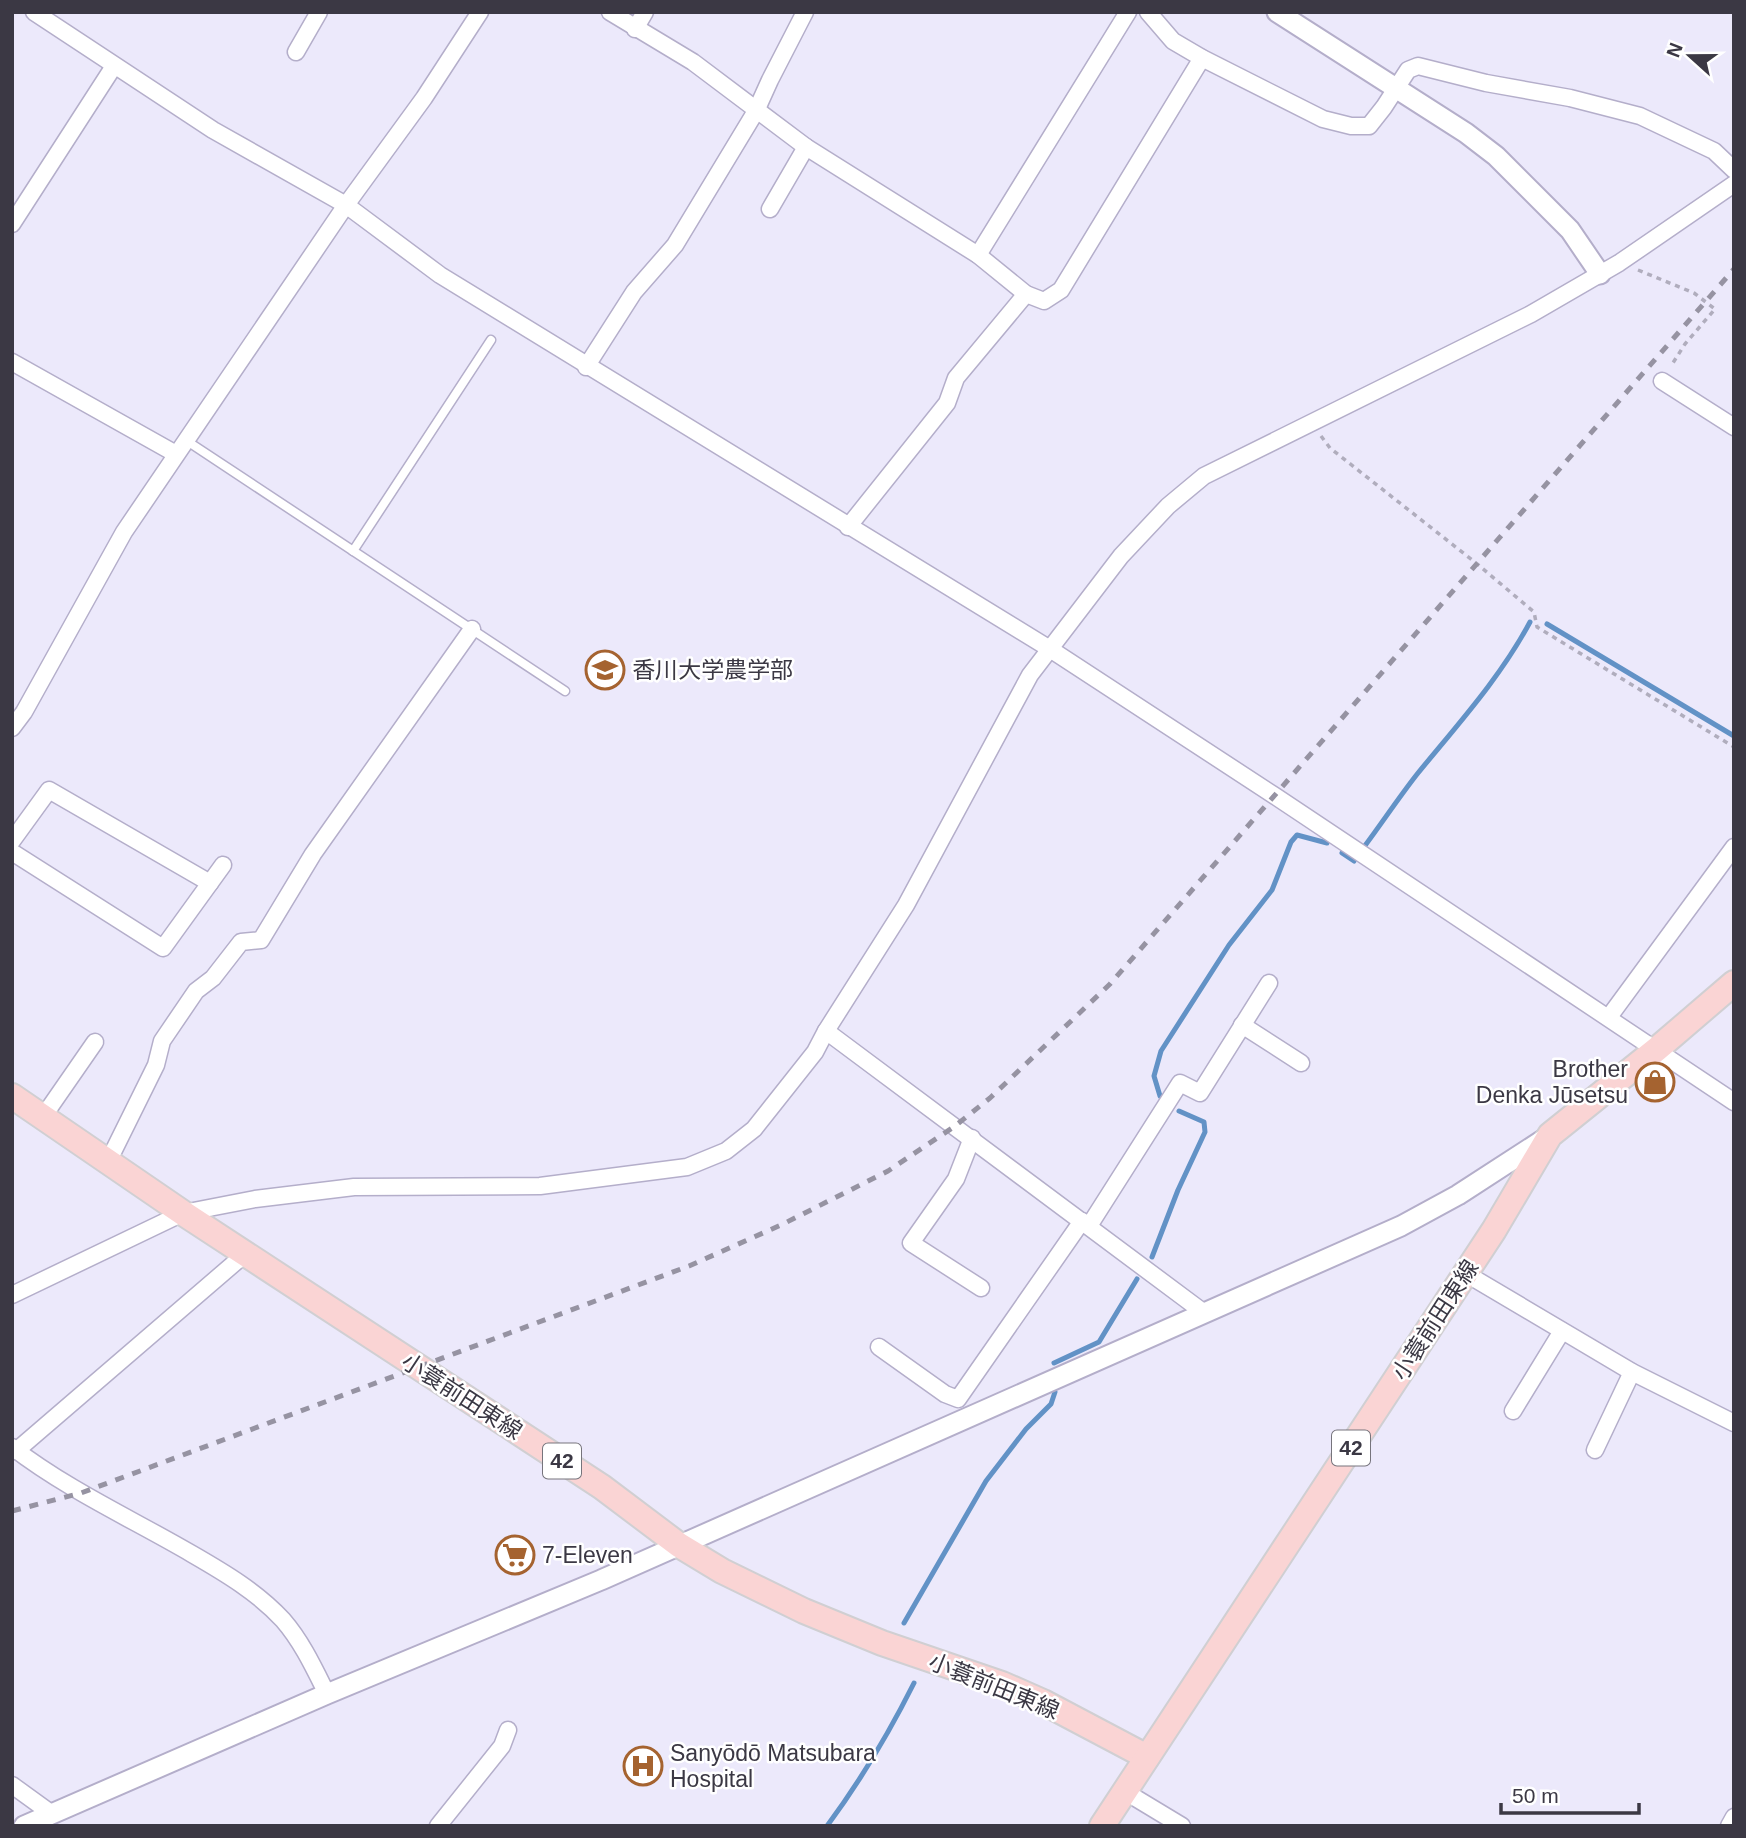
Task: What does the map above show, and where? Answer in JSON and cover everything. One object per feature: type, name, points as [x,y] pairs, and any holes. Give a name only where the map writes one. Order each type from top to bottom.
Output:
[{"type":"main road","name":"小蓑前田東線","points":[[12,1096],[183,1213],[602,1488],[679,1545],[722,1572],[804,1611],[882,1643],[1002,1684],[1043,1702],[1147,1758],[1465,1273],[1550,1135],[1734,983]]},
{"type":"main road","points":[[1101,1826],[1147,1758]]},
{"type":"street","points":[[34,12],[213,130],[346,205],[440,275],[586,367],[1050,649],[1734,1102]]},
{"type":"street","points":[[296,52],[319,12]]},
{"type":"street","points":[[12,728],[24,712],[124,532],[346,205],[424,98],[480,12]]},
{"type":"street","points":[[610,12],[693,62],[806,147],[978,255],[1026,294],[1044,301],[1061,290],[1202,58]]},
{"type":"street","points":[[635,29],[645,12]]},
{"type":"street","points":[[586,367],[634,292],[675,245],[756,111],[769,80],[805,12]]},
{"type":"street","points":[[978,255],[1128,12]]},
{"type":"street","points":[[1147,12],[1173,41],[1323,119],[1351,126],[1369,126],[1408,70],[1418,66],[1486,83],[1570,98],[1640,116],[1714,151],[1734,170]]},
{"type":"street","points":[[1277,12],[1466,133],[1496,156],[1570,230],[1600,274]]},
{"type":"street","points":[[12,224],[114,66]]},
{"type":"street","points":[[769,209],[806,147]]},
{"type":"street","points":[[12,1295],[183,1213],[255,1199],[354,1187],[540,1186],[687,1167],[726,1151],[754,1129],[815,1052],[890,933],[1031,675],[1121,556],[1168,506],[1204,476],[1531,314],[1619,263],[1734,184]]},
{"type":"street","points":[[848,527],[947,403],[956,378],[1026,294]]},
{"type":"street","points":[[12,362],[176,454]]},
{"type":"street","points":[[1662,382],[1734,427]]},
{"type":"street","points":[[108,1162],[156,1065],[162,1041],[196,990],[213,978],[241,942],[261,940],[313,854],[471,629]]},
{"type":"street","points":[[12,841],[49,790],[210,883]]},
{"type":"street","points":[[1609,1017],[1734,847]]},
{"type":"street","points":[[12,852],[163,948],[223,865]]},
{"type":"street","points":[[958,1399],[1085,1224],[1180,1083],[1200,1093],[1269,983]]},
{"type":"street","points":[[1242,1025],[1301,1063]]},
{"type":"street","points":[[826,1031],[1203,1312]]},
{"type":"street","points":[[43,1117],[95,1041]]},
{"type":"street","points":[[24,1826],[327,1693],[601,1580],[1401,1226],[1458,1195],[1550,1135]]},
{"type":"street","points":[[972,1138],[956,1180],[911,1243],[981,1288]]},
{"type":"street","points":[[245,1254],[14,1449],[81,1493],[156,1532],[232,1577],[261,1599],[284,1622],[306,1652],[327,1693]]},
{"type":"street","points":[[1465,1273],[1633,1372],[1734,1423]]},
{"type":"street","points":[[1513,1411],[1562,1331]]},
{"type":"street","points":[[879,1347],[945,1394],[958,1399],[969,1416]]},
{"type":"street","points":[[1595,1450],[1633,1372]]},
{"type":"street","points":[[438,1826],[502,1746],[508,1730]]},
{"type":"street","points":[[12,1785],[52,1814]]},
{"type":"street","points":[[1124,1791],[1182,1826]]},
{"type":"street","points":[[1729,1826],[1734,1817]]},
{"type":"lane","points":[[353,551],[491,340]]},
{"type":"lane","points":[[187,440],[565,691]]},
{"type":"path","points":[[1619,263],[1694,293],[1715,309],[1685,344],[1662,382]]},
{"type":"path","points":[[1312,422],[1330,448],[1534,612],[1537,627],[1734,747]]},
{"type":"waterway","points":[[1364,847],[1411,782],[1492,681],[1530,622]]},
{"type":"waterway","points":[[1547,624],[1734,736]]},
{"type":"waterway","points":[[1160,1096],[1154,1076],[1161,1051],[1229,945],[1272,890],[1291,842],[1297,835],[1327,843]]},
{"type":"waterway","points":[[1342,853],[1354,861]]},
{"type":"waterway","points":[[1152,1257],[1178,1190],[1205,1132],[1204,1122],[1179,1111]]},
{"type":"waterway","points":[[1054,1363],[1099,1342],[1137,1279]]},
{"type":"waterway","points":[[904,1623],[986,1481],[1026,1429],[1051,1404],[1055,1392]]},
{"type":"waterway","points":[[827,1826],[874,1756],[914,1683]]},
{"type":"railway","points":[[12,1511],[81,1493],[689,1266],[781,1225],[888,1171],[955,1126],[990,1098],[1110,984],[1734,269]]},
{"type":"place","name":"香川大学農学部","points":[[605,670]]},
{"type":"place","name":"Brother Denka Jūsetsu","points":[[1655,1082]]},
{"type":"place","name":"7-Eleven","points":[[515,1555]]},
{"type":"place","name":"Sanyōdō Matsubara Hospital","points":[[643,1766]]}]
